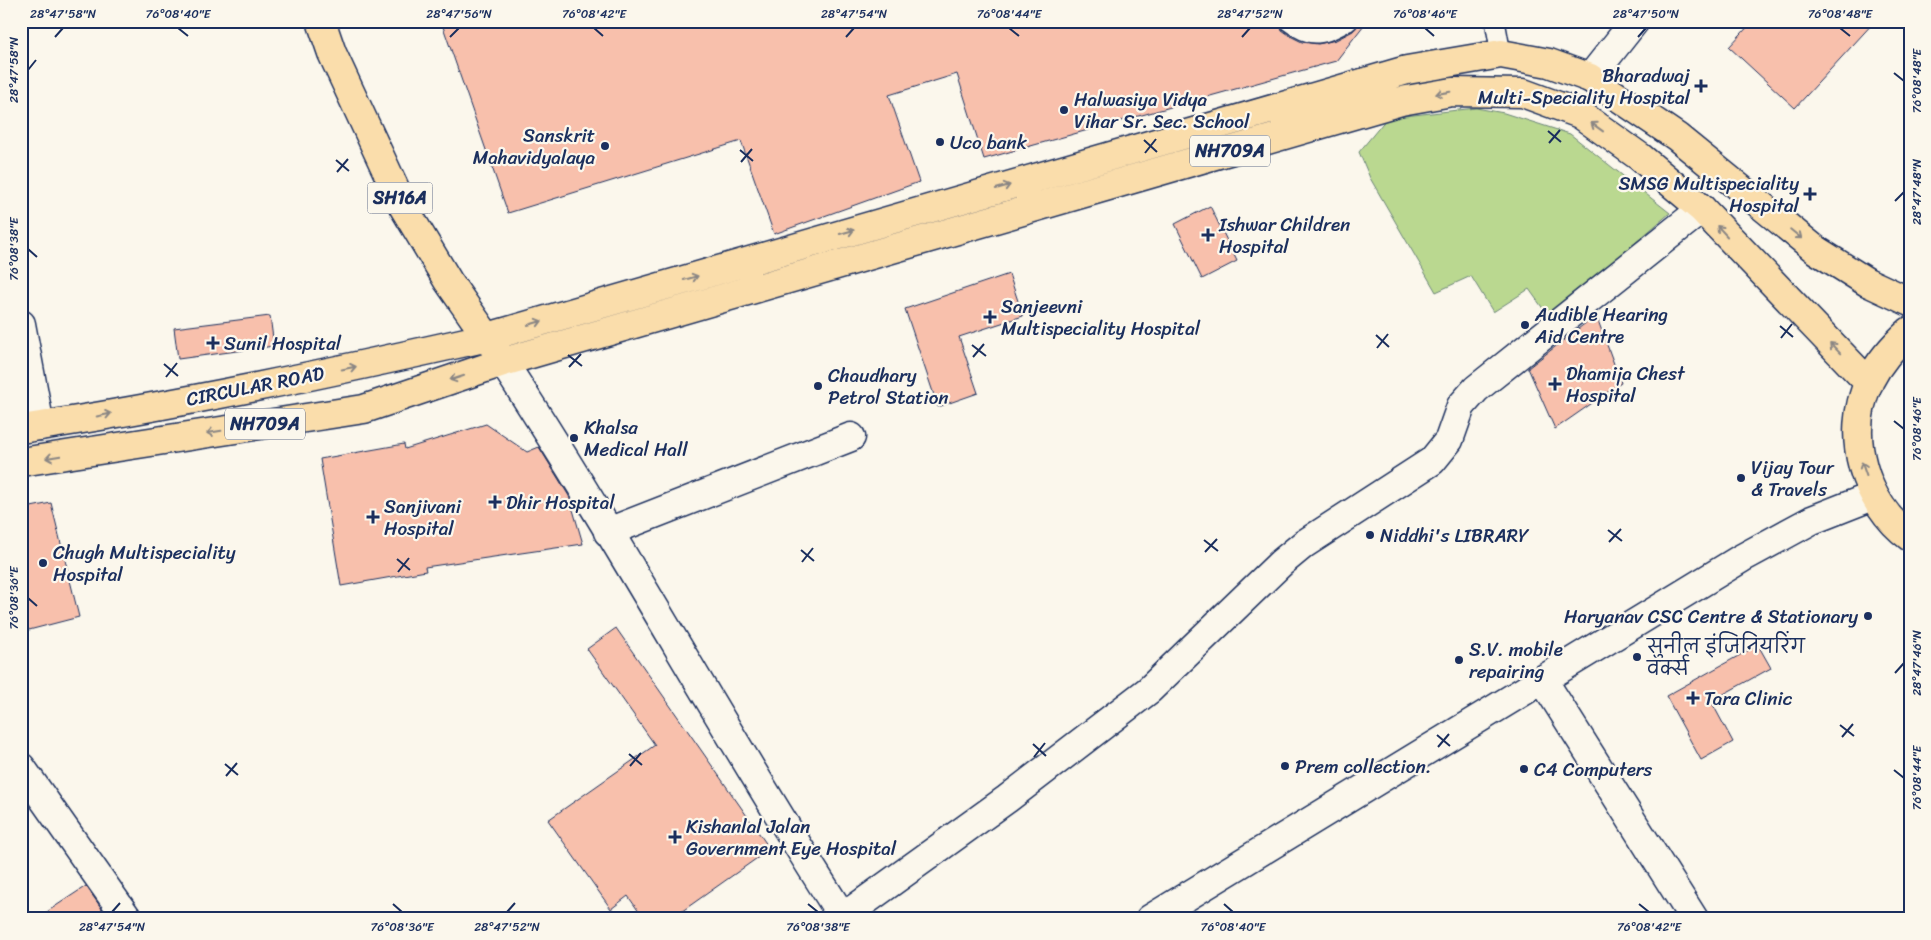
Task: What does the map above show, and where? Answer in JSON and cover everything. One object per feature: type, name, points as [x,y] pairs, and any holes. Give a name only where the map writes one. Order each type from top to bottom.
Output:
[{"type":"main road","name":"SH16A","points":[[321,21],[332,52],[403,206],[448,281],[488,337],[503,362]]},
{"type":"main road","name":"NH709A","points":[[488,337],[1407,70],[1501,54],[1549,63],[1590,78],[1677,137],[1816,250],[1867,282],[1910,302]]},
{"type":"main road","name":"NH709A","points":[[21,462],[364,408],[503,362],[1401,101],[1452,92],[1523,93],[1580,114],[1640,158],[1702,209],[1869,382]]},
{"type":"main road","points":[[1910,331],[1886,354],[1869,382],[1859,421],[1860,460],[1873,496],[1896,526],[1910,537]]},
{"type":"main road","name":"CIRCULAR ROAD","points":[[31,428],[354,367],[488,337]]},
{"type":"street","points":[[1590,78],[1635,21]]},
{"type":"street","points":[[503,362],[552,438],[844,918],[1007,799],[1150,690],[1281,563],[1304,544],[1432,461],[1449,440],[1461,406],[1476,389],[1702,209]]},
{"type":"street","points":[[21,324],[31,428]]},
{"type":"street","points":[[608,532],[851,436]]},
{"type":"street","points":[[1150,919],[1742,558],[1812,520],[1873,496]]},
{"type":"street","points":[[1544,680],[1694,919]]},
{"type":"street","points":[[21,767],[128,919]]},
{"type":"lane","points":[[1289,21],[1304,32],[1321,34],[1348,21]]},
{"type":"lane","points":[[1495,21],[1501,54]]},
{"type":"green space","points":[[1476,108],[1504,113],[1570,134],[1670,213],[1549,317],[1529,289],[1493,312],[1471,276],[1436,292],[1370,178],[1359,152],[1387,118]]},
{"type":"building","points":[[441,21],[1278,21],[1282,30],[1292,37],[1302,42],[1318,44],[1336,40],[1353,31],[1359,21],[1367,21],[1336,61],[984,159],[957,74],[889,95],[919,182],[774,234],[741,141],[508,213]]},
{"type":"building","points":[[1753,21],[1875,21],[1795,108],[1729,47]]},
{"type":"building","points":[[1210,206],[1237,261],[1202,279],[1175,224]]},
{"type":"building","points":[[1009,274],[1023,316],[959,337],[978,393],[938,407],[905,309]]},
{"type":"building","points":[[1596,315],[1621,383],[1555,429],[1528,368]]},
{"type":"building","points":[[270,316],[274,346],[178,359],[174,328]]},
{"type":"building","points":[[486,424],[527,452],[539,447],[569,496],[583,544],[425,567],[426,571],[341,586],[320,459],[404,444],[405,449]]},
{"type":"building","name":"Chugh Multispeciality Hospital","points":[[51,503],[79,617],[29,630],[21,620],[21,509]]},
{"type":"building","points":[[616,628],[770,849],[671,919],[644,919],[628,896],[611,909],[548,820],[655,745],[587,649]]},
{"type":"building","points":[[1758,645],[1771,668],[1711,701],[1733,742],[1701,760],[1666,696]]},
{"type":"building","points":[[86,886],[109,919],[36,919]]},
{"type":"place","name":"Bharadwaj Multi-Speciality Hospital","points":[[1701,86]]},
{"type":"place","name":"Halwasiya Vidya Vihar Sr. Sec. School","points":[[1064,110]]},
{"type":"place","name":"Uco bank","points":[[940,142]]},
{"type":"place","name":"Sanskrit Mahavidyalaya","points":[[605,146]]},
{"type":"place","name":"SMSG Multispeciality Hospital","points":[[1810,194]]},
{"type":"place","name":"Ishwar Children Hospital","points":[[1208,235]]},
{"type":"place","name":"Sanjeevni Multispeciality Hospital","points":[[990,317]]},
{"type":"place","name":"Audible Hearing Aid Centre","points":[[1525,325]]},
{"type":"place","name":"Sunil Hospital","points":[[213,343]]},
{"type":"place","name":"Dhamija Chest Hospital","points":[[1555,384]]},
{"type":"place","name":"Chaudhary Petrol Station","points":[[818,386]]},
{"type":"place","name":"Khalsa Medical Hall","points":[[574,438]]},
{"type":"place","name":"Vijay Tour & Travels","points":[[1741,478]]},
{"type":"place","name":"Dhir Hospital","points":[[495,502]]},
{"type":"place","name":"Sanjivani Hospital","points":[[373,517]]},
{"type":"place","name":"Niddhi's LIBRARY","points":[[1370,535]]},
{"type":"place","name":"Chugh Multispeciality Hospital","points":[[43,563]]},
{"type":"place","name":"Haryanav CSC Centre & Stationary","points":[[1868,616]]},
{"type":"place","name":"सुनील इंजिनियरिंग वर्क्स","points":[[1637,657]]},
{"type":"place","name":"S.V. mobile repairing","points":[[1459,660]]},
{"type":"place","name":"Tara Clinic","points":[[1693,698]]},
{"type":"place","name":"Prem collection.","points":[[1285,766]]},
{"type":"place","name":"C4 Computers","points":[[1524,769]]},
{"type":"place","name":"Kishanlal Jalan Government Eye Hospital","points":[[675,837]]}]
